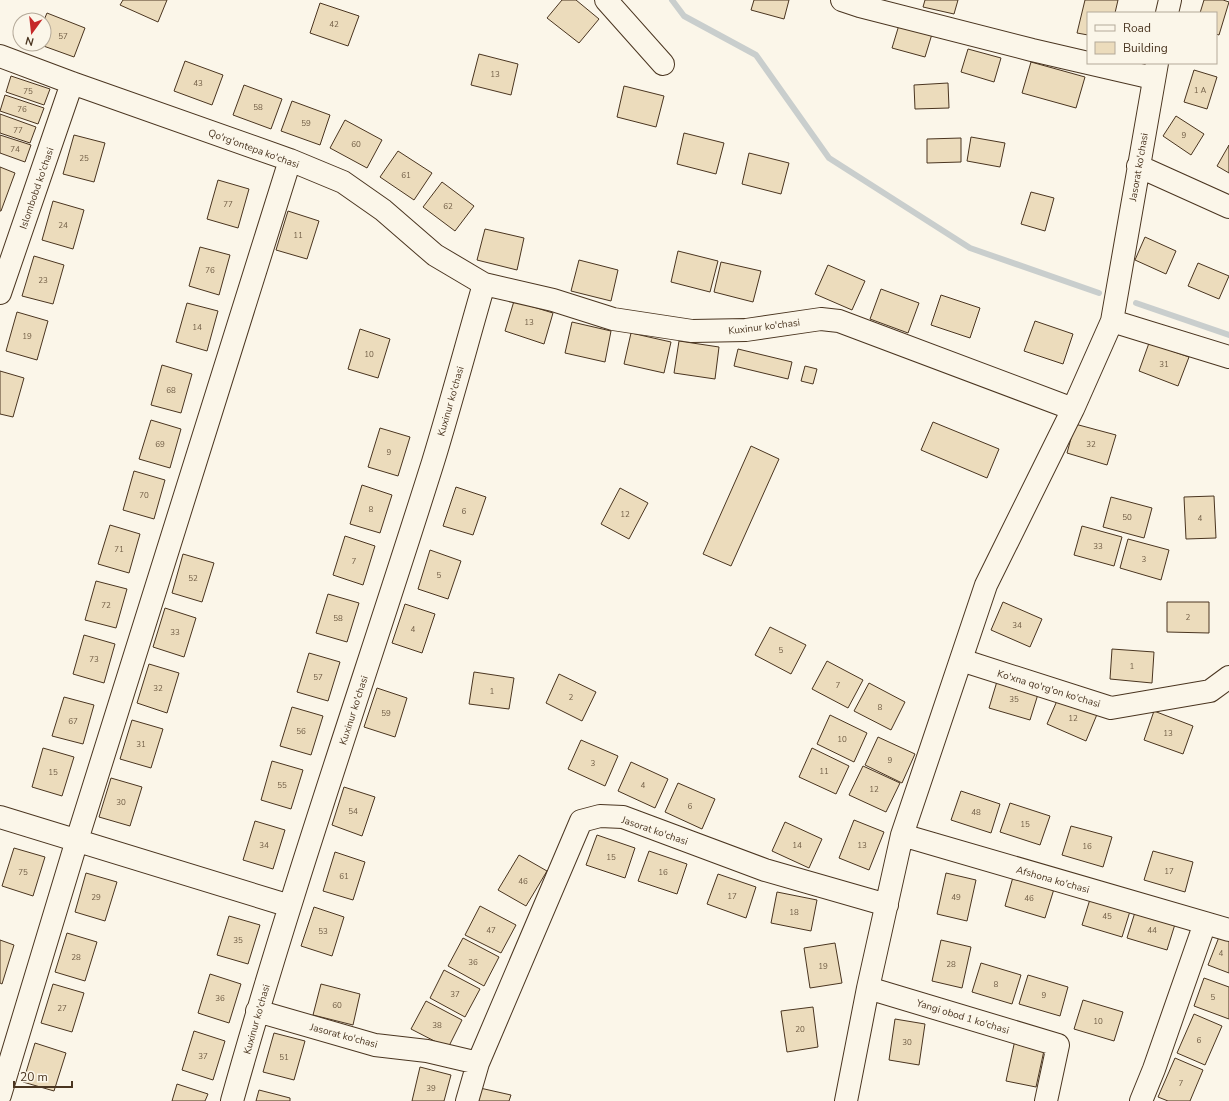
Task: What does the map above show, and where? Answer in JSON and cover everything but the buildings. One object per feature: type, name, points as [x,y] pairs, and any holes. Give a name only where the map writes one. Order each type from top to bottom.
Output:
[{"type":"street","points":[[606,0],[663,64]]},
{"type":"street","points":[[842,0],[860,6],[1087,63]]},
{"type":"street","points":[[1167,12],[1170,0]]},
{"type":"street","name":"Qo'rg'ontepa ko'chasi","points":[[0,56],[72,84],[290,160],[343,182],[383,210],[435,255],[484,284]]},
{"type":"street","points":[[1098,64],[1155,70]]},
{"type":"street","name":"Jasorat ko'chasi","points":[[846,1101],[868,988],[902,835],[986,585],[1073,409],[1112,322],[1155,70]]},
{"type":"street","name":"Islombobd ko'chasi","points":[[0,292],[72,84]]},
{"type":"street","points":[[0,1095],[77,840],[290,160]]},
{"type":"street","points":[[1138,166],[1229,206]]},
{"type":"street","name":"Kuxinur ko'chasi","points":[[232,1101],[290,906],[433,459],[484,284],[553,300],[614,319],[692,331],[746,330],[821,319],[839,321],[1073,409]]},
{"type":"street","points":[[1112,322],[1229,357]]},
{"type":"street","name":"Ko'xna qo'rg'on ko'chasi","points":[[961,660],[1111,708],[1210,691],[1229,676]]},
{"type":"street","name":"Jasorat ko'chasi","points":[[467,1101],[478,1063],[581,821],[600,816],[623,817],[765,870],[887,905]]},
{"type":"street","points":[[0,817],[290,906]]},
{"type":"street","name":"Afshona ko'chasi","points":[[902,835],[1229,930]]},
{"type":"street","points":[[1141,1101],[1154,1069],[1204,922]]},
{"type":"street","name":"Yangi obod 1 ko'chasi","points":[[868,988],[1058,1044],[1046,1101]]},
{"type":"street","name":"Jasorat ko'chasi","points":[[258,1011],[375,1045],[427,1051],[478,1063]]},
{"type":"waterway","points":[[672,0],[684,16],[756,55],[829,158],[970,248],[1099,293]]},
{"type":"waterway","points":[[1136,303],[1229,335]]}]
